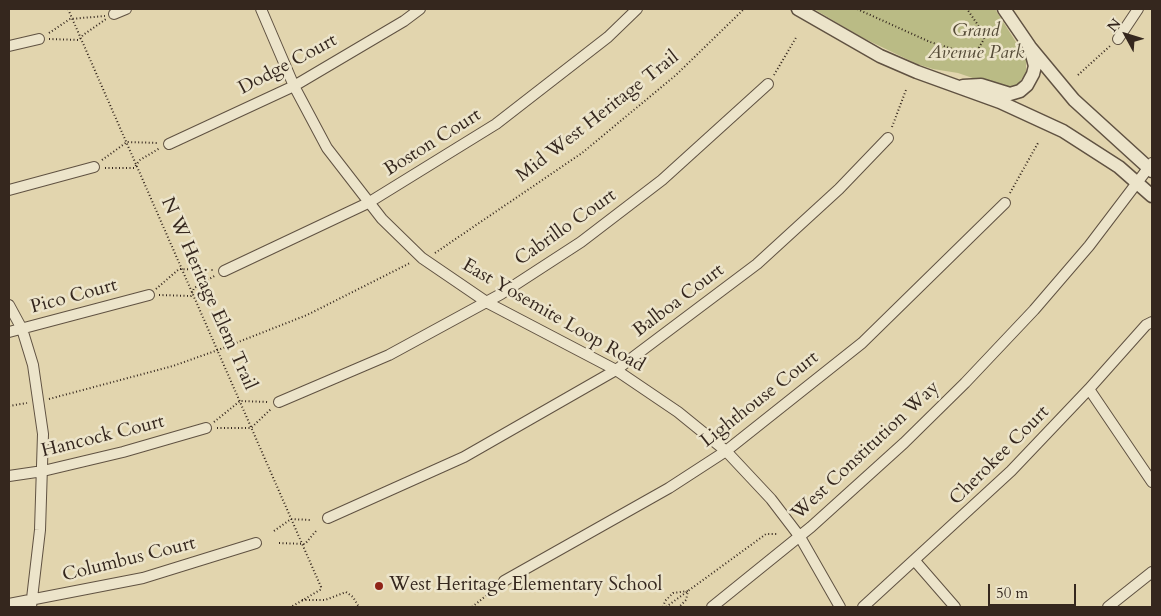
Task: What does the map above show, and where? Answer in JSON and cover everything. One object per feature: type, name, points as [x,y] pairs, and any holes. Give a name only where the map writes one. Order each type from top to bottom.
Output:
[{"type":"street","points":[[114,14],[126,9]]},
{"type":"street","name":"East Yosemite Loop Road","points":[[261,9],[294,86],[327,148],[368,203],[422,258],[488,303],[616,370],[678,412],[726,451],[771,499],[800,537],[840,607]]},
{"type":"street","name":"Dodge Court","points":[[169,144],[294,86],[404,21],[420,9]]},
{"type":"street","name":"Boston Court","points":[[224,271],[368,203],[496,124],[608,37],[637,9]]},
{"type":"street","points":[[798,9],[880,56],[1000,102],[1063,131],[1119,167],[1152,196]]},
{"type":"street","points":[[1004,9],[1030,47],[1074,100],[1151,167]]},
{"type":"street","points":[[1118,39],[1138,9]]},
{"type":"street","points":[[9,46],[39,39]]},
{"type":"street","points":[[958,87],[980,85],[1010,94],[1020,91],[1027,85],[1035,66],[1030,47]]},
{"type":"street","name":"Cabrillo Court","points":[[279,402],[389,355],[488,303],[581,242],[662,180],[768,84]]},
{"type":"street","name":"Balboa Court","points":[[328,518],[464,457],[616,370],[757,264],[839,188],[888,138]]},
{"type":"street","points":[[9,190],[94,167]]},
{"type":"street","name":"West Constitution Way","points":[[712,607],[800,537],[904,443],[965,383],[1034,310],[1089,246],[1151,167]]},
{"type":"street","name":"Lighthouse Court","points":[[504,581],[669,488],[726,451],[862,343],[1005,202]]},
{"type":"street","name":"Pico Court","points":[[9,332],[149,295]]},
{"type":"street","points":[[9,305],[22,329],[33,365],[43,434],[43,470],[32,604]]},
{"type":"street","name":"Cherokee Court","points":[[864,607],[1011,471],[1090,389],[1146,325],[1152,322]]},
{"type":"street","points":[[1090,389],[1152,482]]},
{"type":"street","name":"Hancock Court","points":[[9,476],[123,452],[206,428]]},
{"type":"street","name":"Columbus Court","points":[[9,604],[32,604],[143,578],[256,543]]},
{"type":"street","points":[[915,561],[955,607]]},
{"type":"street","points":[[1108,607],[1152,572]]},
{"type":"path","name":"N W Heritage Elem Trail","points":[[68,9],[301,544],[322,587],[302,600]]},
{"type":"path","name":"Mid West Heritage Trail","points":[[436,253],[582,153],[676,75],[744,9]]},
{"type":"path","points":[[857,9],[930,42],[970,54],[977,51],[984,39],[982,31],[968,9]]},
{"type":"path","points":[[39,39],[72,19],[94,18],[114,14]]},
{"type":"path","points":[[39,39],[81,39],[83,35],[114,14]]},
{"type":"path","points":[[768,84],[797,36]]},
{"type":"path","points":[[1078,75],[1118,39]]},
{"type":"path","points":[[888,138],[906,90]]},
{"type":"path","points":[[94,167],[127,142],[169,144]]},
{"type":"path","points":[[1005,202],[1038,143]]},
{"type":"path","points":[[94,167],[134,168],[140,160],[169,144]]},
{"type":"path","points":[[54,398],[173,366],[218,350],[307,315],[405,267],[411,261]]},
{"type":"path","points":[[149,295],[182,268],[224,271]]},
{"type":"path","points":[[149,295],[191,296],[194,288],[224,271]]},
{"type":"path","points":[[206,428],[240,401],[279,402]]},
{"type":"path","points":[[206,428],[251,428],[279,402]]},
{"type":"path","points":[[9,406],[24,404]]},
{"type":"path","points":[[274,531],[291,519],[310,520]]},
{"type":"path","points":[[279,543],[305,544],[316,531]]},
{"type":"path","points":[[664,607],[766,534],[777,534]]},
{"type":"path","points":[[664,607],[665,601],[673,593],[688,591]]},
{"type":"path","points":[[679,607],[686,600],[688,591]]},
{"type":"path","points":[[290,607],[302,600],[325,600],[346,592],[353,596],[359,607]]},
{"type":"path","points":[[472,607],[487,595]]},
{"type":"green space","name":"Grand Avenue Park","points":[[814,9],[995,9],[1026,58],[1026,73],[1017,85],[1002,88],[958,73],[933,69],[917,64],[861,37]]},
{"type":"place","name":"West Heritage Elementary School","points":[[379,586]]}]
